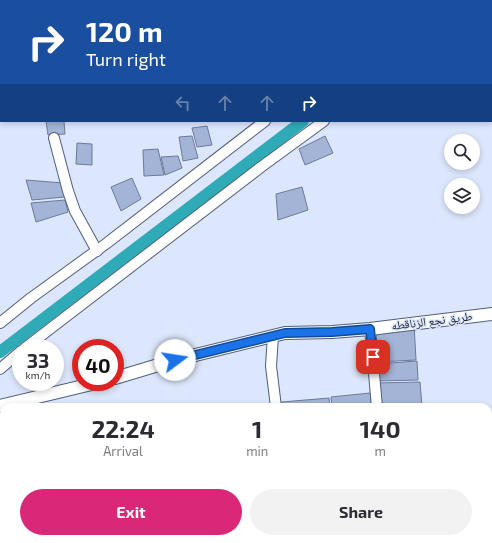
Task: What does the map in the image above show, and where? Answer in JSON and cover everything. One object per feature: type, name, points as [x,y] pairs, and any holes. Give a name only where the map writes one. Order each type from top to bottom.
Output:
[{"type":"street","points":[[0,323],[97,251],[264,122]]},
{"type":"street","points":[[37,339],[323,122]]},
{"type":"street","points":[[54,138],[68,192],[75,211],[97,251]]},
{"type":"street","name":"طريق نجع الزناقطه","points":[[124,375],[175,360],[285,333],[332,332],[370,329],[492,314]]},
{"type":"street","points":[[370,329],[377,403]]},
{"type":"street","points":[[273,336],[271,366],[276,403]]},
{"type":"street","points":[[0,369],[12,359]]},
{"type":"street","points":[[12,403],[72,389]]},
{"type":"building","points":[[46,122],[64,122],[65,134],[48,135]]},
{"type":"building","points":[[207,126],[212,145],[197,147],[192,128]]},
{"type":"building","points":[[192,136],[198,158],[183,161],[179,137]]},
{"type":"building","points":[[325,136],[333,153],[305,165],[299,149]]},
{"type":"building","points":[[77,143],[92,144],[92,165],[76,164]]},
{"type":"building","points":[[158,149],[164,175],[144,176],[143,150]]},
{"type":"building","points":[[178,156],[182,168],[165,175],[161,157]]},
{"type":"building","points":[[132,178],[141,199],[121,211],[111,187]]},
{"type":"building","points":[[26,180],[63,183],[65,197],[32,200]]},
{"type":"building","points":[[302,187],[308,210],[278,220],[276,194]]},
{"type":"building","points":[[65,200],[68,212],[36,222],[31,203]]},
{"type":"building","points":[[414,324],[416,360],[377,362],[373,329]]},
{"type":"building","points":[[417,361],[418,380],[378,381],[377,364]]},
{"type":"building","points":[[420,382],[422,403],[380,403],[377,383]]},
{"type":"building","points":[[370,393],[371,403],[332,403],[331,397]]},
{"type":"building","points":[[329,398],[330,403],[282,403]]},
{"type":"waterway","points":[[0,352],[302,122]]},
{"type":"route","points":[[175,360],[285,333],[332,332],[370,329],[373,357]]}]
